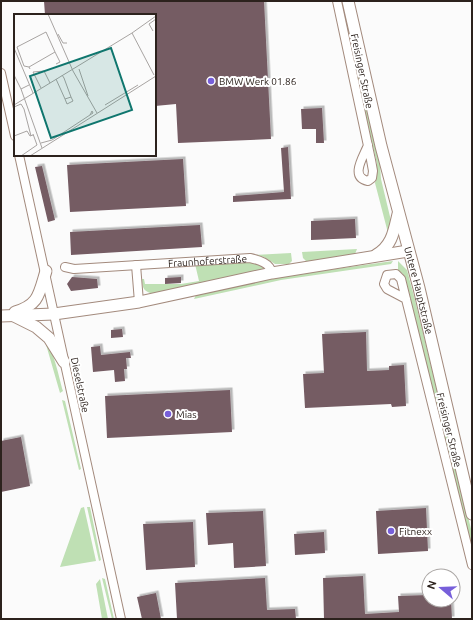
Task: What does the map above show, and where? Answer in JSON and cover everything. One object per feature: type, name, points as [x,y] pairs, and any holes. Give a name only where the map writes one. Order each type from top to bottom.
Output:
[{"type":"main road","name":"Untere Hauptstraße","points":[[348,1],[362,67],[472,514]]},
{"type":"main road","points":[[372,256],[388,246],[392,239],[398,213]]},
{"type":"main road","name":"Fraunhoferstraße","points":[[1,316],[54,314],[139,302],[272,273],[408,251]]},
{"type":"main road","points":[[1,316],[25,308],[36,300],[46,271]]},
{"type":"main road","points":[[14,316],[36,327],[49,338],[64,362]]},
{"type":"street","name":"Freisinger Straße","points":[[337,1],[368,145]]},
{"type":"street","points":[[1,73],[14,132]]},
{"type":"street","name":"Dieselstraße","points":[[19,156],[46,271],[64,362],[121,619]]},
{"type":"street","name":"Fraunhoferstraße","points":[[65,267],[74,269],[250,258],[264,262],[272,268],[272,273]]},
{"type":"street","points":[[136,265],[139,302]]},
{"type":"street","name":"Freisinger Straße","points":[[406,299],[472,565]]},
{"type":"green space","points":[[340,1],[344,1],[379,150],[381,179],[392,225],[388,233],[375,183],[377,164]]},
{"type":"green space","points":[[357,249],[355,254],[307,262],[303,258],[302,252]]},
{"type":"green space","points":[[291,253],[292,261],[289,264],[275,264],[264,257],[252,255]]},
{"type":"green space","points":[[393,261],[391,264],[281,280],[194,299],[196,295],[284,276]]},
{"type":"green space","points":[[398,261],[407,270],[414,296],[472,533],[472,551],[403,274],[398,270]]},
{"type":"green space","points":[[251,262],[259,264],[264,269],[154,294],[146,291],[142,285],[142,279],[144,279],[145,284],[181,284],[199,281],[195,264]]},
{"type":"green space","points":[[45,341],[56,364],[63,391],[60,393]]},
{"type":"green space","points":[[62,400],[65,401],[81,469],[79,470]]},
{"type":"green space","points":[[84,507],[96,561],[60,567],[81,508]]},
{"type":"green space","points":[[87,507],[90,507],[101,560],[99,561]]},
{"type":"green space","points":[[102,578],[105,579],[114,619],[112,619]]},
{"type":"green space","points":[[100,579],[108,619],[102,619],[96,584]]},
{"type":"building","name":"BMW Werk 01.86","points":[[44,1],[264,1],[271,139],[178,143],[176,104],[156,106],[156,14],[45,14]]},
{"type":"building","name":"BMW Werk 01.86","points":[[322,108],[324,143],[316,143],[316,129],[302,129],[301,109]]},
{"type":"building","points":[[288,147],[291,199],[233,202],[233,196],[284,192],[281,148]]},
{"type":"building","points":[[183,159],[186,206],[70,212],[67,165]]},
{"type":"building","points":[[42,166],[55,220],[48,222],[35,167]]},
{"type":"building","points":[[355,219],[356,238],[311,240],[311,221]]},
{"type":"building","points":[[200,225],[202,247],[71,255],[70,232]]},
{"type":"building","points":[[72,277],[97,279],[98,288],[71,291],[67,284]]},
{"type":"building","points":[[181,277],[181,283],[165,284],[165,278]]},
{"type":"building","points":[[122,329],[123,337],[111,338],[111,330]]},
{"type":"building","points":[[366,332],[367,371],[389,370],[389,366],[404,365],[406,406],[392,407],[391,404],[305,408],[303,374],[324,373],[322,334]]},
{"type":"building","points":[[100,346],[101,355],[130,352],[131,358],[126,358],[127,369],[124,369],[125,381],[115,382],[114,370],[93,372],[91,347]]},
{"type":"building","name":"Mias","points":[[230,390],[232,432],[107,438],[105,396]]},
{"type":"building","points":[[21,437],[30,486],[1,492],[1,441]]},
{"type":"building","points":[[426,508],[428,551],[378,554],[376,511]]},
{"type":"building","points":[[263,511],[266,566],[234,568],[233,543],[208,545],[206,513]]},
{"type":"building","points":[[193,522],[195,567],[146,570],[143,524]]},
{"type":"building","points":[[324,532],[325,553],[295,555],[294,534]]},
{"type":"building","points":[[363,576],[365,614],[399,612],[398,596],[421,595],[421,608],[451,608],[452,619],[324,619],[323,578]]},
{"type":"building","points":[[265,578],[267,610],[295,609],[296,619],[177,619],[175,583]]},
{"type":"building","points":[[156,593],[161,619],[142,619],[137,597]]},
{"type":"place","name":"BMW Werk 01.86","points":[[211,81]]},
{"type":"place","name":"Mias","points":[[168,414]]},
{"type":"place","name":"Fitnexx","points":[[391,531]]}]
